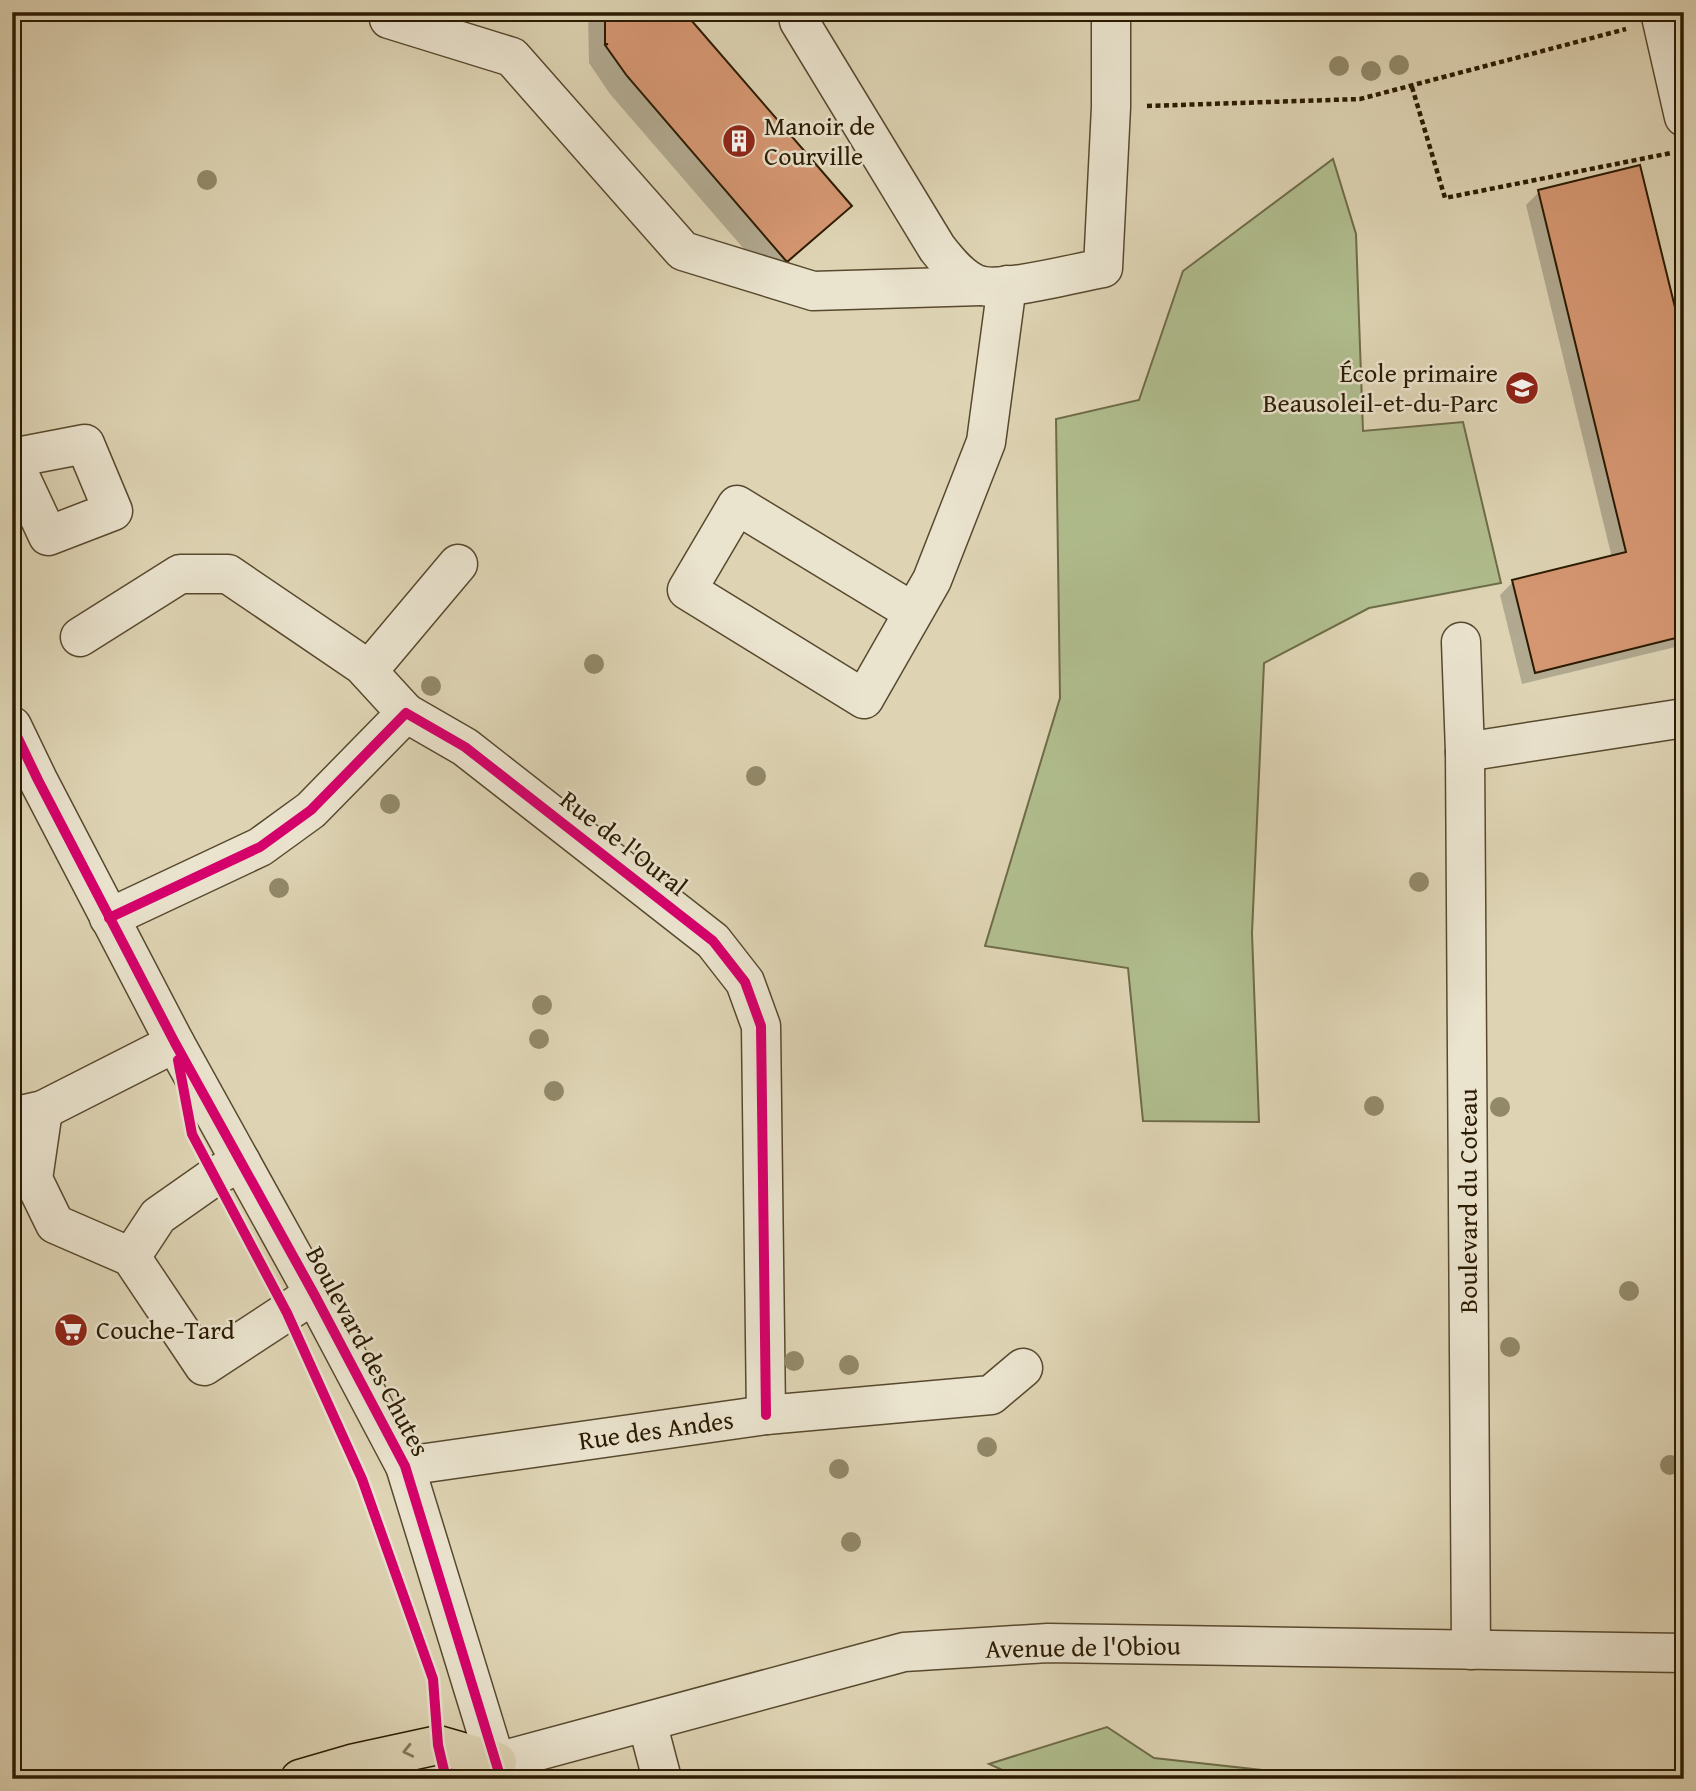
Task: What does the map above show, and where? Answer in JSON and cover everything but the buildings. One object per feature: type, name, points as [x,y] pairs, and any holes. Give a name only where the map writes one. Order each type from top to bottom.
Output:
[{"type":"highway","points":[[300,1779],[355,1763],[438,1745],[492,1773]]},
{"type":"street","points":[[389,12],[389,19],[512,57],[683,251],[813,291],[994,286],[1103,268],[1111,107],[1111,12]]},
{"type":"street","points":[[797,12],[799,21],[937,248],[954,270],[994,286]]},
{"type":"street","points":[[1661,16],[1684,117]]},
{"type":"street","points":[[913,612],[737,505],[687,590],[864,699],[932,580],[986,442],[994,286]]},
{"type":"street","points":[[368,671],[458,564]]},
{"type":"street","name":"Rue de l'Oural","points":[[80,638],[180,574],[228,574],[368,671],[406,713],[465,747],[713,941],[745,982],[761,1026],[766,1415]]},
{"type":"street","name":"Boulevard du Coteau","points":[[1461,642],[1465,751],[1471,1650]]},
{"type":"street","points":[[109,918],[260,846],[311,810],[406,713]]},
{"type":"street","points":[[1465,751],[1684,718]]},
{"type":"street","name":"Boulevard des Chutes","points":[[12,726],[175,1043],[314,1294],[405,1466],[492,1773]]},
{"type":"street","points":[[175,1043],[28,1114],[33,1179],[55,1224],[131,1256],[204,1366],[314,1294]]},
{"type":"street","points":[[131,1256],[158,1216],[215,1176],[241,1162]]},
{"type":"street","name":"Rue des Andes","points":[[405,1466],[766,1415],[991,1395],[1023,1368]]},
{"type":"street","name":"Avenue de l'Obiou","points":[[492,1773],[647,1722],[904,1652],[1048,1643],[1684,1653]]},
{"type":"street","points":[[647,1722],[662,1779]]},
{"type":"path","points":[[1111,107],[1360,99],[1412,88],[1661,16]]},
{"type":"path","points":[[1412,88],[1444,198],[1684,150]]},
{"type":"green space","points":[[1333,159],[1356,234],[1363,431],[1463,422],[1501,583],[1369,608],[1264,663],[1252,933],[1259,1122],[1143,1121],[1128,968],[985,946],[1060,698],[1056,419],[1139,400],[1183,271]]},
{"type":"green space","points":[[1107,1727],[1154,1758],[1271,1771],[1280,1779],[1022,1779],[989,1764]]},
{"type":"cycle path","points":[[109,918],[260,847],[311,810],[406,713],[465,747],[713,941],[745,982],[761,1026],[766,1415]]},
{"type":"cycle path","points":[[12,726],[175,1043],[314,1294],[405,1466],[501,1779]]},
{"type":"cycle path","points":[[178,1060],[192,1134],[287,1313],[362,1479],[433,1679],[438,1745],[446,1779]]},
{"type":"place","name":"Manoir de Courville","points":[[739,141]]},
{"type":"place","name":"École primaire Beausoleil-et-du-Parc","points":[[1522,388]]},
{"type":"place","name":"Couche-Tard","points":[[71,1330]]}]
